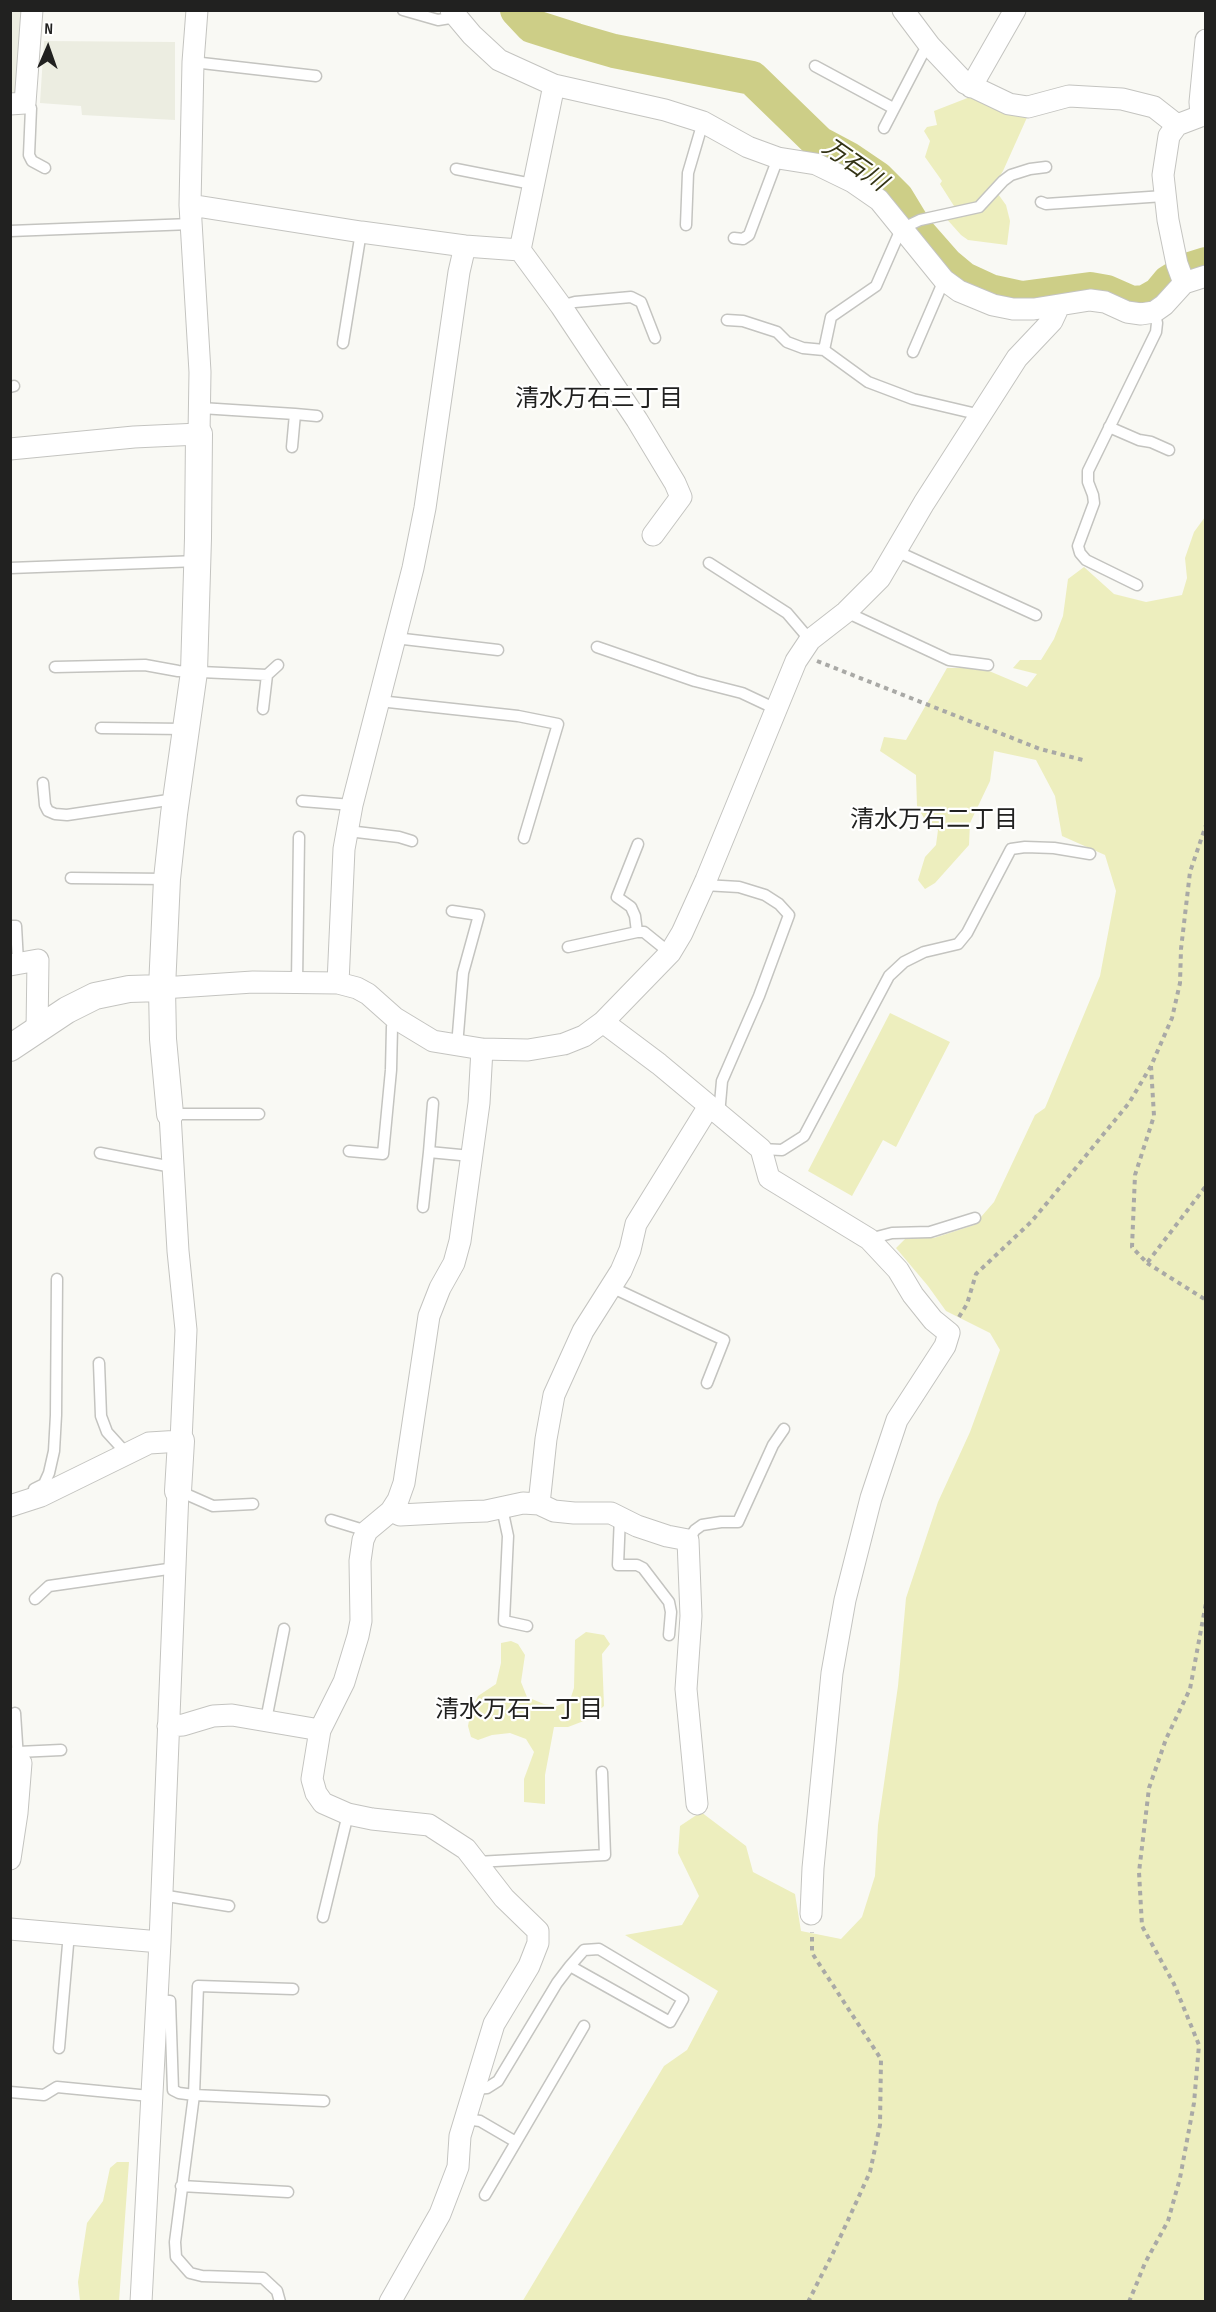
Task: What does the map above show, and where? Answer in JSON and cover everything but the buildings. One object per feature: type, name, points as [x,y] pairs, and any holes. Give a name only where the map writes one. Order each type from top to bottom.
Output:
[{"type":"street","points":[[18,103],[32,10]]},
{"type":"street","points":[[141,2301],[155,2000],[160,1942],[186,1330],[163,1039],[162,988],[167,879],[175,799],[194,672],[198,561],[201,408],[190,214],[193,62],[197,10]]},
{"type":"street","points":[[903,10],[930,46],[965,83],[1009,104],[1028,107],[1069,96],[1122,99],[1154,107],[1177,125]]},
{"type":"street","points":[[972,87],[1015,10]]},
{"type":"street","points":[[454,14],[472,35],[499,60],[554,85],[665,110],[703,122],[748,147],[778,158],[816,164],[853,182],[879,200],[944,280],[958,291],[993,305],[1013,309],[1034,309],[1090,300],[1105,302],[1127,312],[1141,314],[1154,312],[1164,305],[1181,275],[1164,196],[1163,175],[1169,136],[1177,125],[1203,115],[1200,102],[1206,40]]},
{"type":"street","points":[[554,85],[520,249],[637,420],[675,483],[681,497],[653,535]]},
{"type":"street","points":[[190,214],[361,232],[465,246],[520,249]]},
{"type":"street","points":[[338,983],[344,849],[352,805],[396,638],[425,508],[459,272],[465,246]]},
{"type":"street","points":[[1181,275],[1206,276]]},
{"type":"street","points":[[10,1048],[68,1010],[95,996],[129,989],[297,982],[338,983],[357,988],[396,1018],[433,1041],[457,1046],[528,1050],[564,1044],[584,1036],[603,1022],[670,953],[682,933],[796,661],[805,647],[846,612],[880,578],[1017,358],[1052,321],[1059,306]]},
{"type":"street","points":[[10,449],[134,437],[199,435]]},
{"type":"street","points":[[14,964],[38,960],[37,1030]]},
{"type":"street","points":[[603,1022],[659,1064],[761,1149],[769,1178],[869,1239],[898,1270],[913,1295],[933,1320],[949,1333],[945,1346],[897,1420],[871,1498],[845,1600],[832,1673],[813,1868],[811,1914]]},
{"type":"street","points":[[390,2301],[440,2214],[458,2167],[460,2136],[494,2024],[528,1966],[538,1943],[538,1931],[504,1898],[466,1849],[429,1825],[372,1819],[348,1814],[323,1803],[316,1793],[312,1779],[320,1730],[344,1682],[358,1636],[361,1621],[360,1561],[363,1540],[368,1531],[391,1511],[399,1500],[404,1483],[429,1316],[440,1288],[454,1263],[460,1241],[479,1103],[482,1048]]},
{"type":"street","points":[[539,1504],[546,1439],[554,1395],[583,1331],[611,1287],[630,1250],[636,1224],[714,1111]]},
{"type":"street","points":[[10,1505],[41,1496],[149,1443],[181,1441]]},
{"type":"street","points":[[391,1511],[400,1515],[486,1511],[523,1503],[539,1504],[564,1512],[598,1511],[620,1516],[637,1526],[688,1540],[691,1616],[686,1689],[697,1804]]},
{"type":"street","points":[[168,1726],[183,1725],[213,1716],[232,1715],[320,1730]]},
{"type":"street","points":[[10,1859],[21,1763],[15,1756]]},
{"type":"street","points":[[10,1929],[160,1942]]},
{"type":"lane","points":[[403,10],[438,20],[454,14]]},
{"type":"lane","points":[[884,128],[923,53],[930,46]]},
{"type":"lane","points":[[193,62],[316,76]]},
{"type":"lane","points":[[814,66],[893,108]]},
{"type":"lane","points":[[18,103],[31,108],[29,155],[32,161],[45,168]]},
{"type":"lane","points":[[686,225],[688,174],[703,122]]},
{"type":"lane","points":[[734,238],[743,239],[749,235],[778,158]]},
{"type":"lane","points":[[824,350],[831,317],[876,286],[904,228],[920,220],[979,207],[1011,175],[1046,167]]},
{"type":"lane","points":[[456,170],[532,184]]},
{"type":"lane","points":[[1041,201],[1046,204],[1164,196]]},
{"type":"lane","points":[[10,231],[190,214]]},
{"type":"lane","points":[[343,343],[361,232]]},
{"type":"lane","points":[[913,352],[944,280]]},
{"type":"lane","points":[[561,306],[575,302],[631,297],[641,302],[655,338]]},
{"type":"lane","points":[[1137,585],[1086,560],[1080,554],[1078,546],[1094,503],[1094,495],[1088,482],[1088,471],[1156,332],[1157,323],[1154,312]]},
{"type":"lane","points":[[727,320],[742,321],[777,332],[787,342],[803,348],[824,350],[868,382],[913,399],[981,415]]},
{"type":"lane","points":[[201,408],[317,416]]},
{"type":"lane","points":[[292,447],[295,414]]},
{"type":"lane","points":[[1108,427],[1169,450]]},
{"type":"lane","points":[[896,551],[1036,615]]},
{"type":"lane","points":[[10,568],[198,561]]},
{"type":"lane","points":[[710,563],[787,613],[805,647]]},
{"type":"lane","points":[[846,612],[949,660],[988,665]]},
{"type":"lane","points":[[396,638],[498,651]]},
{"type":"lane","points":[[597,647],[695,681],[742,693],[776,709]]},
{"type":"lane","points":[[54,667],[146,665],[194,672],[267,675],[279,665]]},
{"type":"lane","points":[[263,709],[267,675]]},
{"type":"lane","points":[[379,701],[518,716],[558,723],[524,838]]},
{"type":"lane","points":[[101,728],[185,729]]},
{"type":"lane","points":[[43,783],[45,805],[48,811],[55,814],[67,815],[175,799]]},
{"type":"lane","points":[[302,801],[352,805]]},
{"type":"lane","points":[[348,831],[399,837],[412,842]]},
{"type":"lane","points":[[297,982],[299,837]]},
{"type":"lane","points":[[637,932],[635,916],[631,908],[617,897],[638,844]]},
{"type":"lane","points":[[761,1149],[782,1150],[804,1136],[889,976],[904,962],[924,952],[958,944],[967,933],[1011,849],[1054,848],[1090,854]]},
{"type":"lane","points":[[71,878],[167,879]]},
{"type":"lane","points":[[704,885],[739,887],[765,895],[779,904],[789,915],[759,996],[722,1081],[714,1111]]},
{"type":"lane","points":[[452,911],[479,915],[463,973],[457,1046]]},
{"type":"lane","points":[[10,926],[16,926],[14,964]]},
{"type":"lane","points":[[568,947],[644,932],[670,953]]},
{"type":"lane","points":[[349,1151],[383,1154],[391,1070],[392,1027],[396,1018]]},
{"type":"lane","points":[[423,1207],[433,1103]]},
{"type":"lane","points":[[170,1114],[259,1114]]},
{"type":"lane","points":[[429,1152],[471,1156]]},
{"type":"lane","points":[[99,1154],[172,1167]]},
{"type":"lane","points":[[869,1239],[892,1233],[930,1232],[975,1218]]},
{"type":"lane","points":[[10,1505],[12,1499],[44,1484],[51,1462],[56,1415],[57,1280]]},
{"type":"lane","points":[[611,1287],[724,1340],[706,1383]]},
{"type":"lane","points":[[99,1362],[101,1416],[107,1432],[127,1454]]},
{"type":"lane","points":[[688,1540],[695,1530],[702,1526],[721,1522],[738,1522],[773,1445],[784,1429]]},
{"type":"lane","points":[[178,1491],[213,1506],[253,1504]]},
{"type":"lane","points":[[502,1508],[508,1536],[504,1620],[527,1626]]},
{"type":"lane","points":[[620,1516],[618,1565],[637,1564],[643,1568],[669,1602],[671,1612],[669,1635]]},
{"type":"lane","points":[[330,1520],[368,1531]]},
{"type":"lane","points":[[35,1599],[49,1586],[175,1568]]},
{"type":"lane","points":[[266,1720],[284,1629]]},
{"type":"lane","points":[[15,1713],[15,1756],[61,1750]]},
{"type":"lane","points":[[477,1862],[605,1855],[602,1772]]},
{"type":"lane","points":[[323,1917],[348,1814]]},
{"type":"lane","points":[[161,1895],[229,1906]]},
{"type":"lane","points":[[59,2048],[69,1933]]},
{"type":"lane","points":[[473,2089],[487,2088],[498,2081],[556,1983],[570,1966],[584,1950],[599,1949],[683,1999],[670,2022],[570,1966]]},
{"type":"lane","points":[[280,2301],[277,2291],[263,2278],[202,2276],[190,2273],[176,2257],[181,2186],[194,2095],[198,1986],[293,1989]]},
{"type":"lane","points":[[155,2000],[170,2001],[173,2090],[194,2095],[324,2101]]},
{"type":"lane","points":[[485,2194],[584,2026]]},
{"type":"lane","points":[[10,2092],[44,2095],[57,2087],[150,2096]]},
{"type":"lane","points":[[466,2119],[480,2121],[516,2142]]},
{"type":"lane","points":[[181,2186],[288,2192]]},
{"type":"path","points":[[805,647],[1040,749],[1083,760]]},
{"type":"path","points":[[949,1333],[967,1304],[976,1274],[1031,1222],[1129,1103],[1151,1066],[1172,1018],[1180,983],[1181,949],[1190,872],[1206,825]]},
{"type":"path","points":[[1151,1066],[1154,1116],[1135,1175],[1132,1247],[1147,1263],[1206,1300]]},
{"type":"path","points":[[1147,1263],[1206,1186]]},
{"type":"path","points":[[1129,2301],[1145,2263],[1168,2221],[1180,2178],[1194,2103],[1199,2045],[1174,1984],[1142,1926],[1139,1872],[1149,1788],[1166,1739],[1190,1689],[1206,1603]]},
{"type":"path","points":[[808,2301],[870,2172],[880,2125],[881,2059],[813,1953],[811,1914]]},
{"type":"shaded area","points":[[11,11],[25,11],[19,90],[11,98]]},
{"type":"shaded area","points":[[44,41],[175,42],[175,120],[82,115],[81,106],[40,103]]},
{"type":"green space","points":[[970,97],[1005,109],[1029,113],[1003,171],[993,187],[1006,205],[1010,221],[1007,245],[968,240],[961,235],[944,216],[943,210],[954,206],[940,184],[942,181],[925,157],[930,141],[924,131],[927,127],[937,125],[934,111]]},
{"type":"green space","points":[[1205,517],[1205,2301],[522,2302],[664,2066],[687,2050],[718,1991],[625,1935],[682,1925],[699,1896],[678,1853],[680,1826],[701,1812],[746,1846],[753,1872],[795,1894],[801,1931],[841,1939],[862,1917],[875,1876],[878,1825],[898,1686],[906,1598],[938,1502],[970,1432],[1000,1350],[990,1333],[946,1311],[896,1248],[909,1235],[934,1238],[974,1225],[994,1202],[1035,1115],[1045,1108],[1100,976],[1116,891],[1105,855],[1062,836],[1055,796],[1036,760],[994,751],[990,781],[970,823],[969,845],[935,883],[925,889],[918,880],[925,857],[936,845],[938,830],[928,825],[917,806],[916,775],[880,751],[884,737],[906,740],[947,668],[982,668],[1027,687],[1037,674],[1013,668],[1020,660],[1041,660],[1054,639],[1063,616],[1068,579],[1084,567],[1114,594],[1146,602],[1182,595],[1187,578],[1185,558],[1194,532]]},
{"type":"green space","points":[[890,1013],[950,1042],[896,1147],[883,1140],[852,1196],[808,1171]]},
{"type":"green space","points":[[586,1632],[604,1635],[610,1644],[602,1654],[604,1706],[589,1719],[568,1727],[554,1727],[545,1775],[545,1804],[524,1802],[524,1779],[534,1752],[526,1739],[510,1733],[492,1735],[478,1740],[471,1737],[468,1726],[471,1710],[478,1696],[496,1684],[501,1663],[501,1643],[511,1641],[518,1644],[525,1655],[521,1682],[527,1697],[544,1704],[557,1706],[570,1700],[574,1688],[575,1640]]},
{"type":"green space","points":[[117,2162],[129,2162],[119,2301],[80,2301],[78,2282],[87,2223],[103,2201],[110,2168]]},
{"type":"waterway","name":"万石川","points":[[517,10],[532,26],[614,51],[752,78],[819,143],[849,159],[877,178],[897,198],[917,231],[946,264],[964,279],[990,291],[1022,298],[1090,289],[1107,292],[1132,303],[1145,302],[1159,294],[1169,282],[1190,269],[1206,264]]},
{"type":"district","name":"清水万石三丁目","points":[[599,400]]},
{"type":"district","name":"清水万石二丁目","points":[[934,821]]},
{"type":"district","name":"清水万石一丁目","points":[[519,1711]]}]
